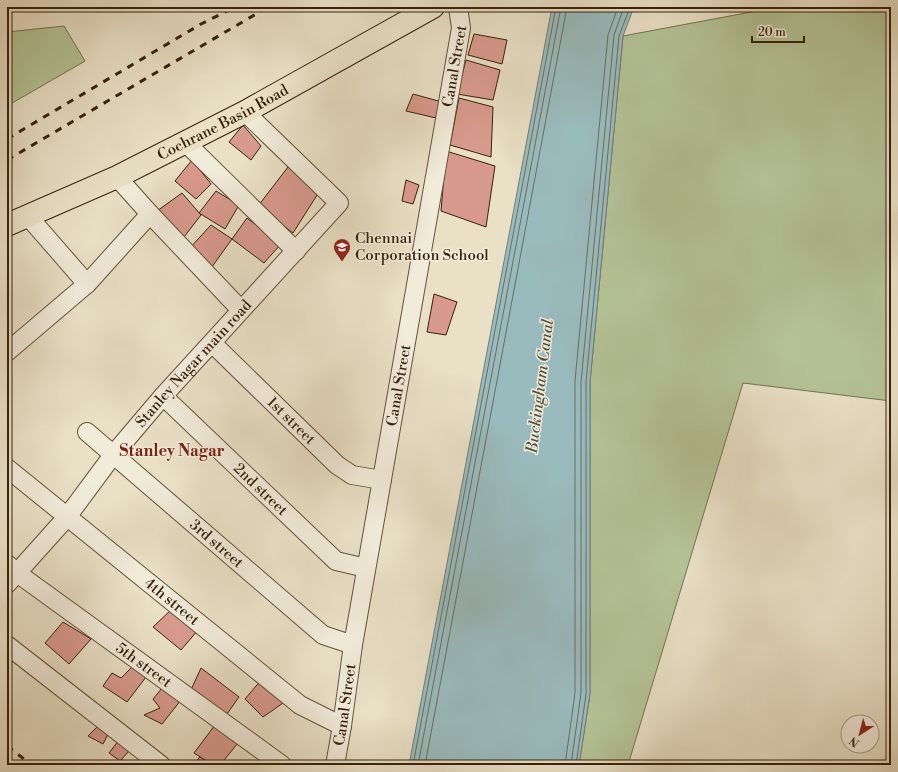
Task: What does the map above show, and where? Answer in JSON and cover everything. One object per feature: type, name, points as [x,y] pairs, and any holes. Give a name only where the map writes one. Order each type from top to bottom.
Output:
[{"type":"main road","name":"Cochrane Basin Road","points":[[7,225],[116,176],[245,112],[433,7]]},
{"type":"street","name":"Canal Street","points":[[335,765],[366,568],[461,28],[458,7]]},
{"type":"street","name":"Stanley Nagar main road","points":[[10,574],[67,517],[113,455],[163,396],[339,204],[245,112]]},
{"type":"street","points":[[185,142],[296,251]]},
{"type":"street","points":[[116,176],[241,310]]},
{"type":"street","points":[[7,352],[87,284],[150,214]]},
{"type":"street","points":[[27,215],[87,284]]},
{"type":"street","name":"1st street","points":[[212,343],[337,465],[352,475],[382,480]]},
{"type":"street","name":"2nd street","points":[[163,396],[336,561],[366,568]]},
{"type":"street","name":"3rd street","points":[[87,432],[323,635],[353,645]]},
{"type":"street","name":"4th street","points":[[7,468],[300,705],[342,726]]},
{"type":"street","name":"5th street","points":[[10,574],[282,765]]},
{"type":"street","points":[[7,645],[162,765]]},
{"type":"green space","points":[[778,7],[891,7],[891,401],[743,383],[628,765],[579,765],[590,694],[590,382],[623,36]]},
{"type":"green space","points":[[64,26],[85,61],[7,106],[7,32]]},
{"type":"water","name":"Buckingham Canal","points":[[552,7],[634,7],[623,36],[590,382],[590,694],[579,765],[409,765]]},
{"type":"building","points":[[474,34],[507,40],[502,64],[468,55]]},
{"type":"building","points":[[466,60],[500,70],[493,100],[457,94]]},
{"type":"building","points":[[413,94],[442,102],[436,118],[406,111]]},
{"type":"building","points":[[459,98],[493,107],[491,157],[450,145]]},
{"type":"building","points":[[243,125],[261,146],[251,160],[229,142]]},
{"type":"building","points":[[446,151],[495,166],[486,227],[441,211]]},
{"type":"building","points":[[192,160],[211,184],[196,199],[175,181]]},
{"type":"building","points":[[288,167],[319,192],[293,233],[258,206]]},
{"type":"building","points":[[406,180],[419,185],[413,204],[402,201]]},
{"type":"building","points":[[216,191],[239,205],[225,229],[199,213]]},
{"type":"building","points":[[182,193],[201,215],[184,237],[157,211]]},
{"type":"building","points":[[247,218],[281,244],[264,263],[232,239]]},
{"type":"building","points":[[211,225],[232,239],[209,271],[188,250]]},
{"type":"building","points":[[434,294],[457,302],[446,335],[427,332]]},
{"type":"building","points":[[172,609],[198,630],[181,650],[153,627]]},
{"type":"building","points":[[63,622],[91,639],[69,664],[45,643]]},
{"type":"building","points":[[132,667],[146,677],[127,702],[103,686],[112,673],[121,678]]},
{"type":"building","points":[[201,668],[239,697],[227,714],[190,692]]},
{"type":"building","points":[[262,679],[286,701],[263,717],[245,699]]},
{"type":"building","points":[[163,687],[181,700],[162,724],[144,715],[160,708],[153,699]]},
{"type":"building","points":[[99,725],[109,732],[103,744],[88,736]]},
{"type":"building","points":[[215,725],[238,743],[220,765],[213,765],[194,753]]},
{"type":"building","points":[[119,740],[131,749],[120,761],[109,753]]},
{"type":"building","points":[[200,757],[211,764],[193,765]]},
{"type":"railway","points":[[7,139],[201,24],[235,7]]},
{"type":"railway","points":[[7,160],[268,7]]},
{"type":"railway","points":[[7,746],[32,765]]},
{"type":"railway","points":[[7,762],[12,765]]},
{"type":"place","name":"Chennai Corporation School","points":[[342,262]]},
{"type":"district","name":"Stanley Nagar","points":[[172,450]]}]
